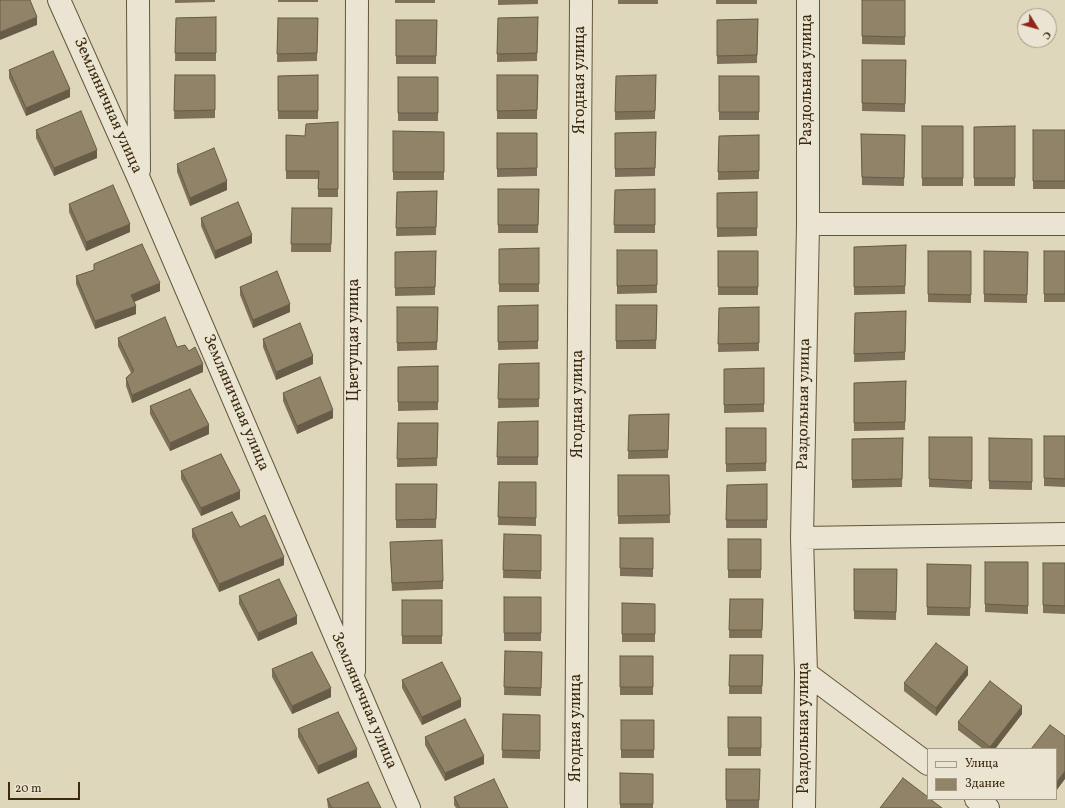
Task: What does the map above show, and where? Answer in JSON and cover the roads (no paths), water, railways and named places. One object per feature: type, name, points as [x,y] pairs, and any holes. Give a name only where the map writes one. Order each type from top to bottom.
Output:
[{"type":"street","name":"Земляничная улица","points":[[59,0],[139,179],[409,808]]},
{"type":"street","points":[[138,0],[139,179]]},
{"type":"street","name":"Цветущая улица","points":[[354,680],[357,0]]},
{"type":"street","name":"Ягодная улица","points":[[576,808],[581,0]]},
{"type":"street","name":"Раздольная улица","points":[[804,808],[806,673],[802,538],[808,224],[808,0]]},
{"type":"street","points":[[808,224],[1065,224]]},
{"type":"street","points":[[802,538],[1065,534]]},
{"type":"street","points":[[806,673],[927,763]]},
{"type":"street","points":[[977,800],[988,808]]}]
